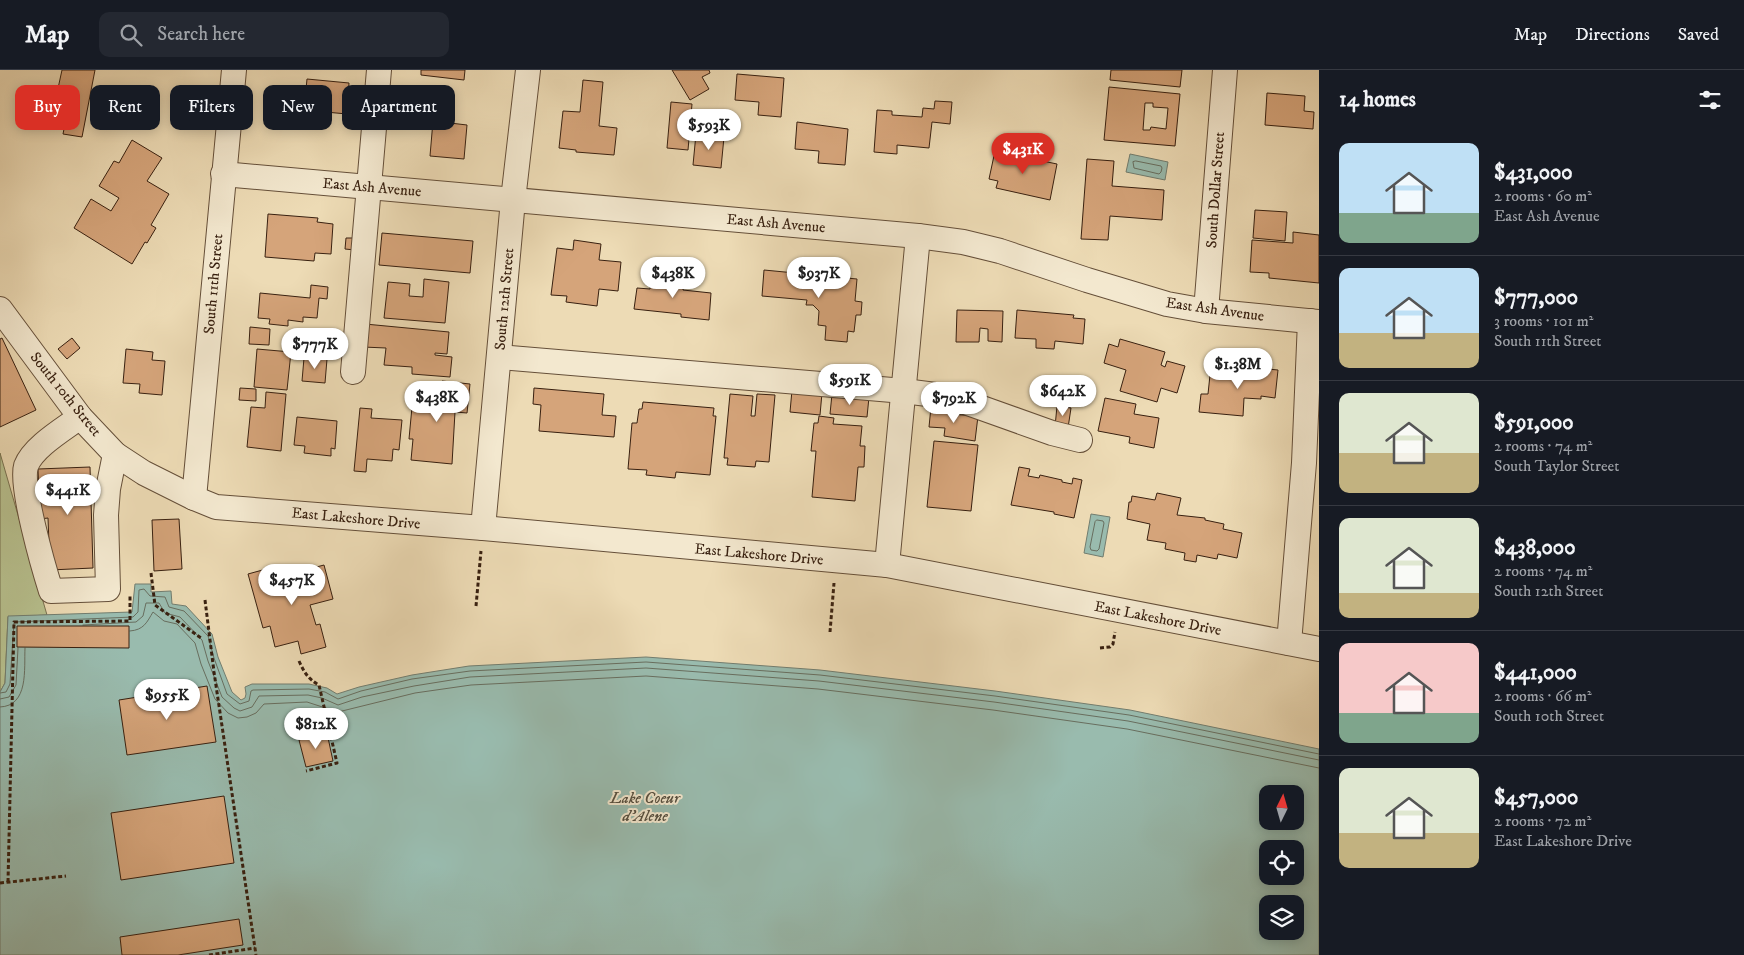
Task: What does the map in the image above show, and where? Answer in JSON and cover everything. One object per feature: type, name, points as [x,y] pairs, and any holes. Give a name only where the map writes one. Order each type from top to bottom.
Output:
[{"type":"street","name":"South 11th Street","points":[[194,498],[234,70]]},
{"type":"street","points":[[353,372],[379,70]]},
{"type":"street","name":"South 12th Street","points":[[483,528],[513,200],[528,70]]},
{"type":"street","name":"South Dollar Street","points":[[1206,311],[1225,70]]},
{"type":"street","name":"East Ash Avenue","points":[[223,174],[918,236],[964,242],[1000,251],[1166,304],[1206,311],[1315,321]]},
{"type":"street","points":[[887,565],[918,236]]},
{"type":"street","name":"South 10th Street","points":[[0,309],[80,417],[115,454],[144,473],[194,498]]},
{"type":"street","points":[[1289,643],[1311,479],[1315,321]]},
{"type":"street","points":[[499,357],[904,391],[951,398],[1052,433],[1080,440]]},
{"type":"street","points":[[80,417],[37,450],[26,466],[29,504],[41,560],[51,591],[108,589],[106,515],[108,489],[115,454]]},
{"type":"street","name":"East Lakeshore Drive","points":[[194,498],[216,506],[887,565],[1319,649]]},
{"type":"path","points":[[476,606],[483,528]]},
{"type":"path","points":[[830,632],[836,561]]},
{"type":"path","points":[[152,573],[154,605],[201,638]]},
{"type":"path","points":[[8,882],[14,622],[130,621],[130,588]]},
{"type":"path","points":[[205,600],[256,955]]},
{"type":"path","points":[[299,661],[310,680],[319,685],[337,764],[306,771]]},
{"type":"path","points":[[0,883],[66,876]]},
{"type":"path","points":[[209,955],[255,948]]},
{"type":"green space","points":[[0,453],[47,615],[8,617],[5,683],[0,692]]},
{"type":"water","points":[[1130,154],[1168,162],[1165,180],[1126,172]]},
{"type":"water","points":[[1091,514],[1110,517],[1103,557],[1084,553]]},
{"type":"water","name":"Lake Coeur d'Alene","points":[[135,584],[151,584],[151,592],[171,591],[172,604],[186,606],[212,634],[218,657],[232,692],[241,700],[245,698],[245,687],[252,684],[309,684],[327,688],[337,694],[412,675],[469,666],[646,657],[820,670],[995,691],[1130,710],[1319,749],[1319,955],[0,955],[0,692],[5,683],[8,616],[132,612]]},
{"type":"building","points":[[62,70],[95,70],[92,85],[90,85],[90,96],[82,137],[63,134],[64,130],[80,130],[80,85],[59,85]]},
{"type":"building","points":[[421,70],[465,70],[464,80],[421,75]]},
{"type":"building","points":[[672,70],[709,70],[710,73],[702,77],[709,89],[690,100]]},
{"type":"building","points":[[1111,70],[1182,70],[1180,87],[1110,80]]},
{"type":"building","points":[[737,74],[784,78],[781,117],[758,115],[759,102],[735,100]]},
{"type":"building","points":[[307,79],[349,83],[349,85],[342,85],[342,114],[332,113],[332,85],[306,85]]},
{"type":"building","points":[[583,80],[603,82],[599,126],[617,128],[614,155],[576,152],[576,150],[559,148],[563,111],[580,112]]},
{"type":"building","points":[[1109,87],[1180,94],[1175,146],[1104,140]],"holes":[[[1145,103],[1153,103],[1153,107],[1168,108],[1166,129],[1151,127],[1150,130],[1143,130]]]},
{"type":"building","points":[[1267,93],[1305,96],[1304,111],[1314,112],[1313,129],[1265,125]]},
{"type":"building","points":[[935,101],[952,102],[950,124],[932,122],[929,148],[897,145],[897,154],[874,152],[877,110],[892,111],[892,115],[922,117],[923,108],[934,109]]},
{"type":"building","points":[[671,102],[692,104],[688,150],[667,148]]},
{"type":"building","points":[[797,122],[848,129],[845,165],[818,163],[819,151],[795,149]]},
{"type":"building","points":[[455,124],[467,125],[464,159],[430,156],[432,130],[455,130]]},
{"type":"building","points":[[696,134],[724,137],[721,168],[693,165]]},
{"type":"building","points":[[132,140],[162,158],[147,181],[169,194],[151,225],[156,228],[132,264],[74,228],[91,199],[111,211],[119,198],[99,186],[114,161],[119,163]]},
{"type":"building","points":[[995,151],[1057,164],[1050,200],[996,188],[998,181],[989,179]]},
{"type":"building","points":[[1087,159],[1114,161],[1112,186],[1164,190],[1162,220],[1110,216],[1108,240],[1081,239]]},
{"type":"building","points":[[1255,210],[1287,212],[1285,241],[1253,238]]},
{"type":"building","points":[[268,214],[318,218],[317,222],[333,224],[331,254],[315,253],[314,261],[265,257]]},
{"type":"building","points":[[1293,232],[1319,235],[1319,283],[1269,278],[1269,273],[1250,272],[1252,240],[1293,243]]},
{"type":"building","points":[[382,233],[473,241],[470,273],[379,265]]},
{"type":"building","points":[[346,238],[356,238],[355,250],[345,249]]},
{"type":"building","points":[[574,240],[601,244],[599,260],[621,262],[618,291],[599,289],[597,306],[566,302],[567,296],[551,295],[557,248],[573,250]]},
{"type":"building","points":[[764,270],[857,279],[855,301],[862,302],[861,315],[856,315],[854,332],[848,331],[847,342],[825,340],[826,326],[818,325],[819,311],[813,305],[806,305],[807,300],[762,296]]},
{"type":"building","points":[[651,276],[684,279],[683,290],[711,293],[709,320],[681,317],[681,314],[634,309],[637,288],[650,289]]},
{"type":"building","points":[[424,279],[449,282],[445,323],[384,318],[388,282],[410,284],[409,296],[423,297]]},
{"type":"building","points":[[311,285],[328,287],[327,299],[319,298],[317,318],[303,317],[303,322],[288,320],[288,326],[269,324],[270,319],[258,318],[260,293],[310,298]]},
{"type":"building","points":[[957,310],[1003,311],[1002,342],[988,341],[988,329],[980,328],[979,342],[956,342]]},
{"type":"building","points":[[1017,310],[1074,315],[1073,318],[1085,319],[1083,344],[1055,341],[1054,349],[1036,348],[1036,339],[1015,338]]},
{"type":"building","points":[[365,324],[449,332],[447,354],[435,353],[435,355],[452,357],[450,377],[412,374],[412,367],[384,365],[386,348],[363,347]]},
{"type":"building","points":[[250,327],[270,329],[269,345],[249,344]]},
{"type":"building","points":[[2,338],[36,410],[0,427],[0,339]]},
{"type":"building","points":[[72,338],[80,348],[67,359],[58,349]]},
{"type":"building","points":[[1120,339],[1165,352],[1161,365],[1165,367],[1167,361],[1185,366],[1177,393],[1161,388],[1157,402],[1120,391],[1126,370],[1104,363],[1109,344],[1118,347]]},
{"type":"building","points":[[126,349],[153,352],[152,360],[165,361],[162,395],[139,393],[140,384],[123,383]]},
{"type":"building","points":[[257,349],[291,352],[287,390],[254,387]]},
{"type":"building","points":[[304,358],[327,359],[325,383],[302,381]]},
{"type":"building","points":[[1226,365],[1278,370],[1275,398],[1261,396],[1261,399],[1244,398],[1243,416],[1199,412],[1201,394],[1208,394],[1210,375],[1225,376]]},
{"type":"building","points":[[442,381],[470,384],[467,413],[455,412],[452,464],[411,460],[413,439],[409,439],[413,396],[441,399]]},
{"type":"building","points":[[240,388],[256,389],[256,401],[239,400]]},
{"type":"building","points":[[534,388],[604,394],[602,415],[616,416],[614,437],[539,431],[541,405],[533,404]]},
{"type":"building","points":[[792,390],[822,393],[820,415],[790,412]]},
{"type":"building","points":[[266,392],[286,394],[281,451],[247,447],[251,407],[265,408]]},
{"type":"building","points":[[730,394],[753,396],[751,416],[755,416],[757,394],[775,395],[769,462],[756,461],[755,467],[727,465],[728,458],[724,458]]},
{"type":"building","points":[[832,394],[869,397],[867,417],[830,414]]},
{"type":"building","points":[[1105,398],[1136,404],[1134,414],[1159,418],[1154,448],[1129,443],[1130,437],[1098,431]]},
{"type":"building","points":[[643,402],[714,408],[713,416],[716,416],[710,475],[676,472],[675,478],[646,475],[647,470],[628,469],[632,423],[637,423],[639,409],[642,409]]},
{"type":"building","points":[[1057,406],[1071,408],[1068,428],[1055,427]]},
{"type":"building","points":[[931,407],[949,409],[949,414],[978,416],[975,441],[944,436],[945,428],[929,427]]},
{"type":"building","points":[[360,408],[372,409],[371,418],[402,420],[399,450],[393,449],[392,461],[367,459],[366,472],[354,471]]},
{"type":"building","points":[[819,416],[834,418],[833,424],[862,426],[860,446],[865,446],[864,467],[858,467],[855,501],[812,497],[816,451],[811,451],[814,423],[818,423]]},
{"type":"building","points":[[297,417],[337,421],[335,449],[331,448],[331,456],[304,453],[305,446],[294,445]]},
{"type":"building","points":[[934,441],[978,445],[971,511],[927,507]]},
{"type":"building","points":[[90,467],[93,568],[50,570],[48,518],[40,519],[38,469]]},
{"type":"building","points":[[1019,467],[1030,469],[1028,476],[1039,478],[1040,475],[1072,484],[1073,478],[1082,480],[1074,518],[1054,514],[1054,512],[1011,505]]},
{"type":"building","points":[[1157,493],[1181,498],[1177,515],[1205,518],[1205,520],[1224,524],[1223,529],[1242,533],[1237,558],[1218,554],[1217,559],[1197,555],[1196,562],[1184,560],[1185,553],[1165,549],[1166,543],[1147,540],[1150,524],[1127,519],[1129,502],[1131,502],[1132,496],[1155,500]]},
{"type":"building","points":[[179,519],[182,569],[154,571],[152,520]]},
{"type":"building","points":[[281,565],[289,593],[300,592],[294,573],[324,565],[333,599],[310,605],[316,625],[320,624],[326,647],[301,654],[298,641],[275,647],[270,626],[263,628],[248,574]]},
{"type":"building","points":[[17,626],[129,626],[129,648],[17,647]]},
{"type":"building","points":[[207,686],[216,742],[127,755],[119,700]]},
{"type":"building","points":[[327,733],[333,761],[306,767],[299,740]]},
{"type":"building","points":[[224,796],[234,863],[121,880],[111,813]]},
{"type":"building","points":[[239,919],[243,945],[178,955],[122,955],[120,937]]}]
